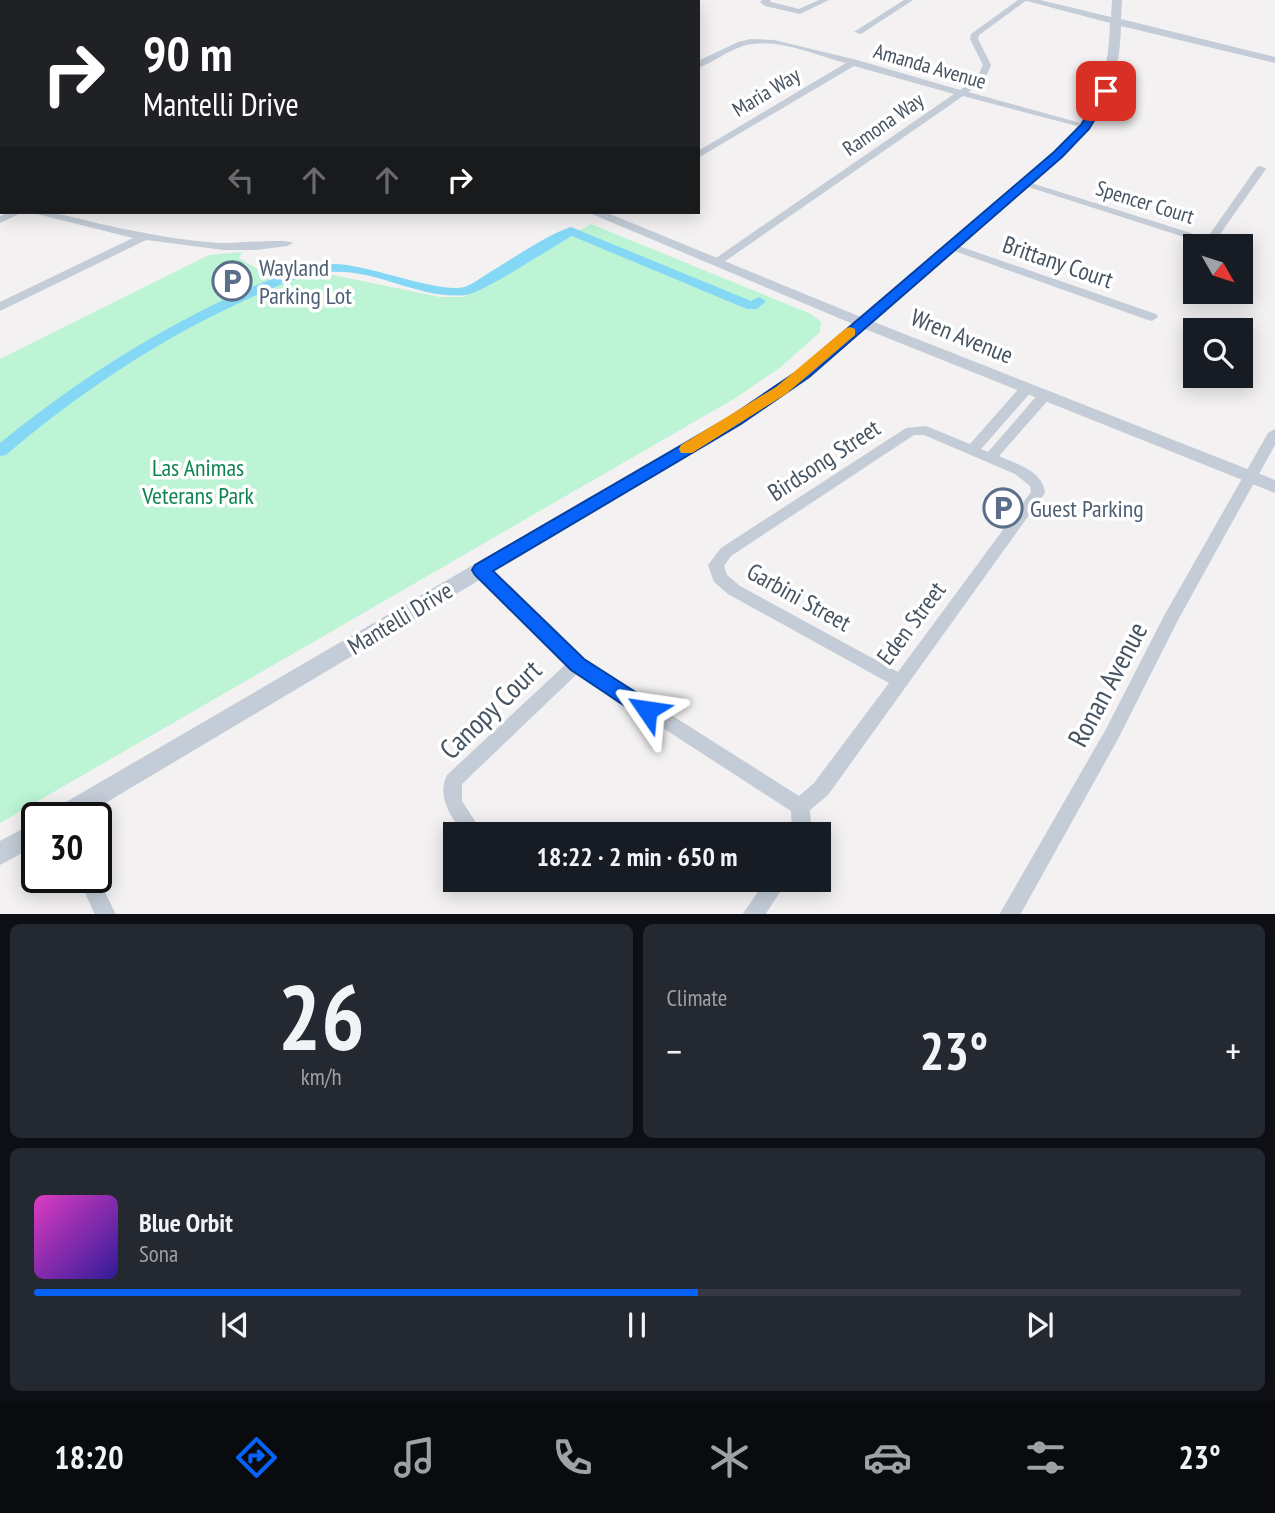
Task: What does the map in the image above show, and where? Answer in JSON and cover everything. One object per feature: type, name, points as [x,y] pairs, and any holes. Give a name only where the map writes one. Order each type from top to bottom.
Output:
[{"type":"street","points":[[765,1],[800,12],[825,0]]},
{"type":"street","points":[[858,32],[909,0]]},
{"type":"street","points":[[1025,0],[1275,60]]},
{"type":"street","name":"Ramona Way","points":[[717,262],[981,79],[987,65],[974,39],[975,34],[1025,0]]},
{"type":"street","name":"Mantelli Drive","points":[[87,802],[761,405],[804,374],[861,322],[1058,155],[1085,127],[1101,103],[1110,81],[1117,0]]},
{"type":"street","name":"Amanda Avenue","points":[[700,64],[744,41],[766,40],[1085,127]]},
{"type":"street","name":"Maria Way","points":[[700,154],[854,62]]},
{"type":"street","name":"Spencer Court","points":[[1024,184],[1209,242],[1261,169]]},
{"type":"street","points":[[49,214],[144,237],[213,248],[287,243]]},
{"type":"street","name":"Wren Avenue","points":[[601,214],[861,322],[1275,487]]},
{"type":"street","points":[[0,307],[144,237]]},
{"type":"street","name":"Brittany Court","points":[[950,246],[1152,317]]},
{"type":"street","points":[[973,449],[1027,388]]},
{"type":"street","points":[[991,457],[1045,395]]},
{"type":"street","name":"Birdsong Street","points":[[716,571],[720,558],[726,552],[911,431],[933,432],[973,449]]},
{"type":"street","name":"Ronan Avenue","points":[[1010,914],[1112,734],[1171,618],[1275,433]]},
{"type":"street","name":"Eden Street","points":[[800,807],[821,789],[1038,493],[1037,484],[1030,476],[973,449]]},
{"type":"street","points":[[481,570],[578,664],[800,807],[801,822]]},
{"type":"street","name":"Garbini Street","points":[[716,571],[734,590],[900,681]]},
{"type":"street","name":"Canopy Court","points":[[466,822],[453,803],[453,781],[578,664]]},
{"type":"street","points":[[0,854],[21,842]]},
{"type":"street","points":[[753,914],[769,892]]},
{"type":"street","points":[[96,893],[106,914]]},
{"type":"green space","name":"Las Animas Veterans Park","points":[[591,224],[811,314],[821,322],[820,332],[781,367],[737,397],[36,802],[21,802],[21,811],[0,823],[0,359],[209,255],[242,252],[239,258],[269,276],[323,273],[440,297],[464,297]]},
{"type":"waterway","points":[[145,348],[236,299],[311,271],[347,269],[430,288],[467,291],[571,231],[752,306],[759,301]]},
{"type":"waterway","points":[[0,451],[40,418],[138,351]]},
{"type":"slow traffic","points":[[686,449],[781,391],[850,332]]},
{"type":"place","name":"Wayland Parking Lot","points":[[232,281]]},
{"type":"place","name":"Guest Parking","points":[[1003,508]]},
{"type":"route","points":[[647,710],[578,664],[481,570],[761,405],[804,374],[1073,141],[1094,114],[1106,91]]}]
